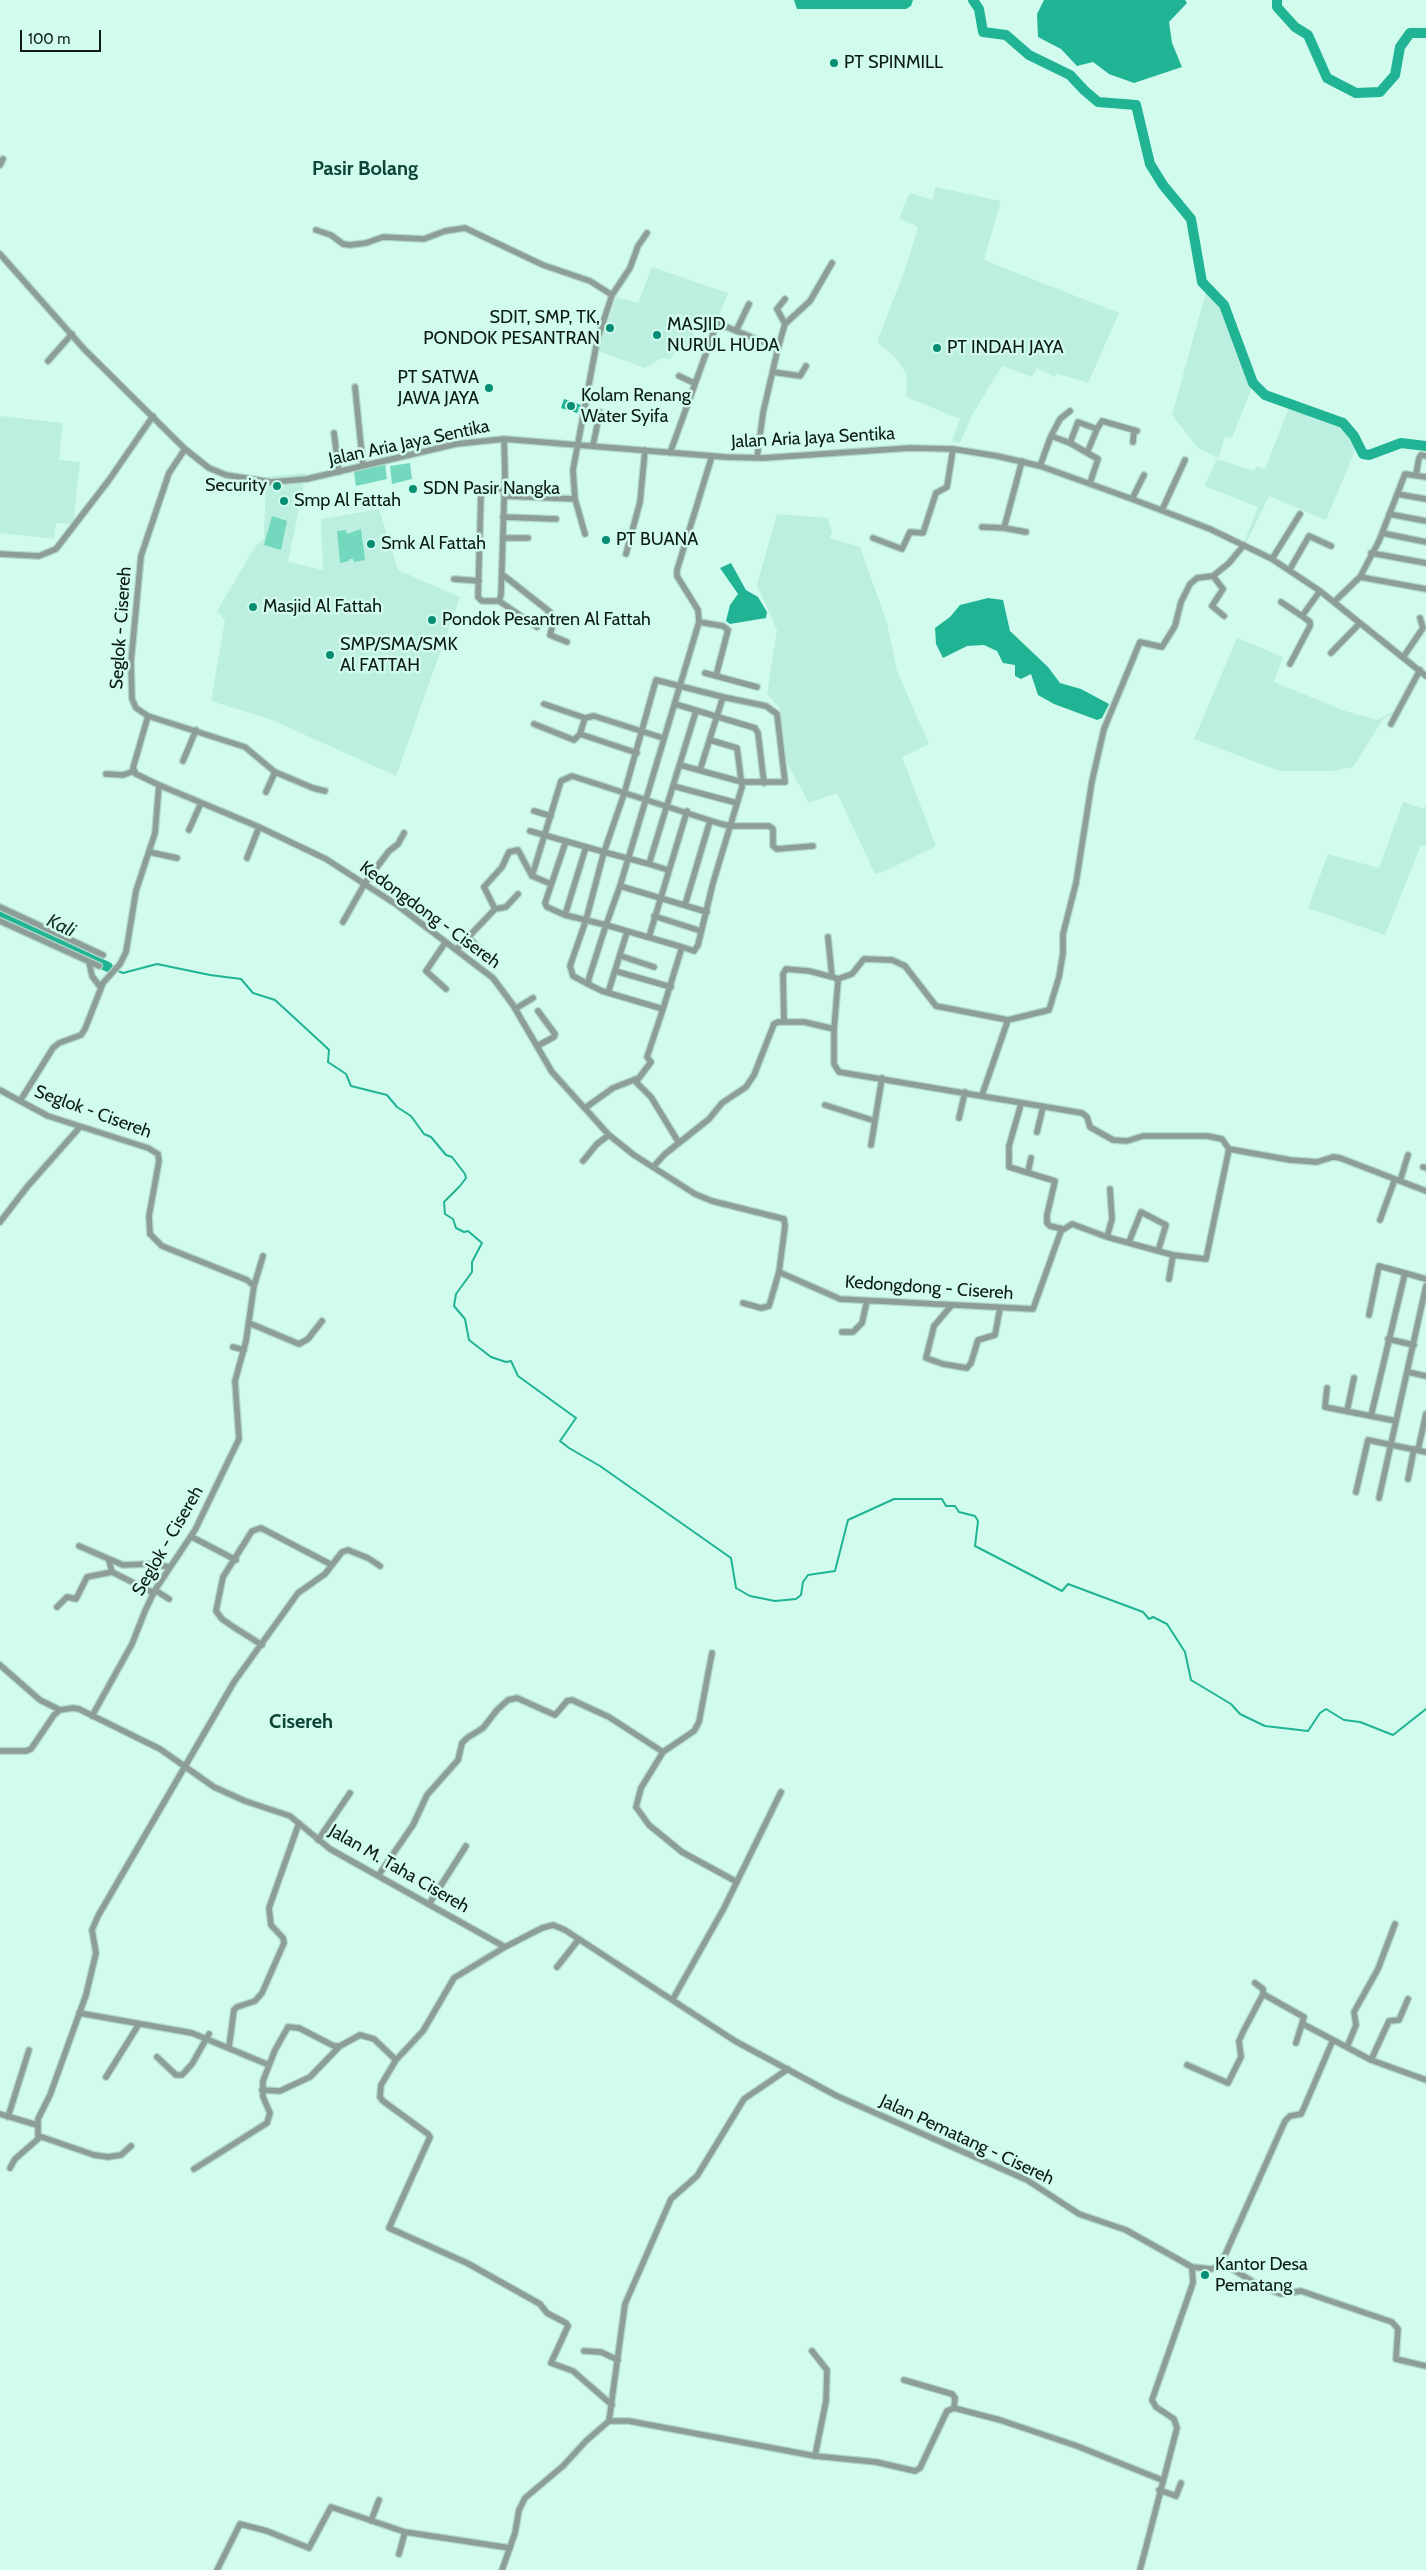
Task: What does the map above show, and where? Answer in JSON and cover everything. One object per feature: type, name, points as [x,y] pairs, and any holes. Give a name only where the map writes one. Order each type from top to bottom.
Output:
[{"type":"street","points":[[316,230],[331,235],[343,244],[350,244],[366,243],[383,237],[424,239],[446,231],[465,228],[543,265],[590,282],[612,295]]},
{"type":"street","points":[[586,534],[575,499],[573,470],[595,350],[612,295],[630,268],[638,246],[647,233]]},
{"type":"street","name":"Jalan Aria Jaya Sentika","points":[[0,254],[72,334],[185,449],[216,472],[248,480],[284,481],[339,472],[456,444],[504,439],[593,445],[670,453],[757,458],[910,448],[953,449],[1040,466],[1210,529],[1290,569],[1334,602],[1359,624],[1404,656],[1426,676]]},
{"type":"street","points":[[757,458],[763,413],[785,324],[810,301],[832,263]]},
{"type":"street","points":[[785,299],[777,309],[785,324]]},
{"type":"street","points":[[736,331],[749,304]]},
{"type":"street","points":[[670,453],[717,323],[778,348]]},
{"type":"street","points":[[48,361],[72,334]]},
{"type":"street","points":[[773,372],[800,376],[806,366]]},
{"type":"street","points":[[679,376],[694,383]]},
{"type":"street","points":[[354,387],[363,466]]},
{"type":"street","points":[[1040,466],[1051,436],[1060,419],[1070,411]]},
{"type":"street","points":[[593,445],[600,412]]},
{"type":"street","points":[[0,554],[39,556],[56,549],[109,480],[153,416]]},
{"type":"street","points":[[1087,453],[1102,421],[1136,431],[1133,442]]},
{"type":"street","points":[[1070,443],[1078,422],[1097,429]]},
{"type":"street","points":[[334,433],[339,472]]},
{"type":"street","points":[[1051,436],[1070,443],[1099,460],[1090,483]]},
{"type":"street","points":[[499,600],[503,576],[504,439]]},
{"type":"street","name":"Seglok - Cisereh","points":[[148,716],[136,708],[132,699],[131,662],[141,556],[143,544],[169,473],[185,449]]},
{"type":"street","points":[[873,538],[902,550],[910,532],[924,533],[936,493],[947,487],[953,449]]},
{"type":"street","points":[[626,554],[640,502],[645,450]]},
{"type":"street","points":[[588,984],[620,886],[699,622],[698,610],[677,576],[712,456]]},
{"type":"street","points":[[1416,475],[1420,456],[1426,456]]},
{"type":"street","points":[[1162,510],[1185,460]]},
{"type":"street","points":[[1004,528],[1022,461]]},
{"type":"street","points":[[1334,602],[1360,577],[1382,533],[1405,474],[1426,477]]},
{"type":"street","points":[[1132,499],[1144,475]]},
{"type":"street","points":[[550,612],[538,627],[499,600],[480,599],[478,581],[481,493],[485,488],[504,493],[575,499]]},
{"type":"street","points":[[1397,494],[1426,500]]},
{"type":"street","points":[[1272,559],[1300,514]]},
{"type":"street","points":[[1389,514],[1426,521]]},
{"type":"street","points":[[503,517],[556,519]]},
{"type":"street","points":[[982,527],[1026,532]]},
{"type":"street","points":[[1382,533],[1426,542]]},
{"type":"street","points":[[1290,569],[1309,536],[1330,546]]},
{"type":"street","points":[[504,538],[528,538]]},
{"type":"street","points":[[784,1022],[783,974],[786,969],[835,978],[852,974],[864,959],[892,960],[905,966],[917,979],[933,1005],[1008,1020],[1040,1014],[1049,1010],[1053,1002],[1063,953],[1063,934],[1076,882],[1092,781],[1104,729],[1140,642],[1162,647],[1175,626],[1181,602],[1190,584],[1196,578],[1213,576],[1229,563],[1244,546]]},
{"type":"street","points":[[1371,554],[1426,564]]},
{"type":"street","points":[[503,576],[550,612],[554,620],[551,636],[567,642]]},
{"type":"street","points":[[1213,576],[1223,589],[1212,606],[1224,616]]},
{"type":"street","points":[[1360,577],[1426,589]]},
{"type":"street","points":[[454,579],[478,581]]},
{"type":"street","points":[[1302,616],[1320,591]]},
{"type":"street","points":[[1281,602],[1310,622],[1310,626],[1290,664]]},
{"type":"street","points":[[1404,656],[1425,625],[1420,618]]},
{"type":"street","points":[[699,622],[723,626],[728,630],[716,676]]},
{"type":"street","points":[[1331,653],[1359,624]]},
{"type":"street","points":[[1391,724],[1420,670]]},
{"type":"street","points":[[705,673],[757,687]]},
{"type":"street","points":[[664,1010],[608,993],[573,976],[570,970],[586,920],[604,852],[637,753],[656,680],[766,706],[777,714],[786,780],[784,783],[742,782],[680,765]]},
{"type":"street","points":[[700,770],[723,697]]},
{"type":"street","points":[[544,704],[585,718],[594,716],[663,738]]},
{"type":"street","points":[[675,704],[757,730],[764,783]]},
{"type":"street","points":[[649,864],[696,711]]},
{"type":"street","points":[[134,772],[148,716],[245,747],[275,772],[313,788],[325,790]]},
{"type":"street","points":[[534,724],[574,740],[580,734],[585,718]]},
{"type":"street","points":[[183,761],[196,730]]},
{"type":"street","points":[[580,734],[637,753]]},
{"type":"street","points":[[566,841],[545,902],[547,907],[565,915],[695,950],[742,782],[737,748],[710,740]]},
{"type":"street","points":[[106,774],[123,775],[134,772],[159,785]]},
{"type":"street","points":[[266,792],[275,772]]},
{"type":"street","points":[[532,876],[561,782],[565,778],[572,776],[624,794],[687,811],[710,821],[731,826],[769,826],[773,829],[773,846],[778,849],[813,846]]},
{"type":"street","name":"Seglok - Cisereh","points":[[92,1716],[132,1644],[144,1611],[170,1567],[192,1537],[239,1439],[235,1381],[244,1350],[254,1286],[247,1280],[155,1241],[150,1234],[148,1226],[159,1161],[158,1154],[148,1148],[48,1116],[20,1101],[53,1048],[59,1043],[81,1035],[101,988],[120,964],[127,944],[136,890],[155,833],[159,785]]},
{"type":"street","name":"Kedongdong - Cisereh","points":[[159,785],[259,827],[326,860],[397,905],[493,978],[515,1009],[552,1072],[609,1135],[680,1186],[704,1198],[784,1219],[785,1226],[779,1272],[840,1298],[1030,1310],[1035,1307],[1063,1229]]},
{"type":"street","points":[[673,786],[737,804]]},
{"type":"street","points":[[189,830],[201,804]]},
{"type":"street","points":[[534,811],[551,816]]},
{"type":"street","points":[[648,937],[687,811]]},
{"type":"street","points":[[685,905],[710,821]]},
{"type":"street","points":[[247,858],[259,827]]},
{"type":"street","points":[[530,831],[668,870]]},
{"type":"street","points":[[343,922],[365,883],[389,851],[398,844],[404,833]]},
{"type":"street","points":[[565,915],[586,847]]},
{"type":"street","points":[[496,909],[484,887],[502,867],[509,852],[518,850],[532,876],[551,884]]},
{"type":"street","points":[[149,852],[178,858]]},
{"type":"street","points":[[620,886],[706,912]]},
{"type":"street","points":[[456,950],[496,909],[506,907],[518,894]]},
{"type":"street","points":[[0,907],[69,947],[89,962],[99,966]]},
{"type":"street","points":[[654,916],[701,931]]},
{"type":"street","points":[[0,921],[69,947],[103,955]]},
{"type":"street","points":[[608,993],[627,932]]},
{"type":"street","points":[[468,937],[485,954]]},
{"type":"street","points":[[828,937],[835,978],[834,1064],[836,1069],[982,1095],[1021,1104],[1082,1113],[1087,1117],[1090,1127],[1113,1140],[1127,1141],[1143,1136],[1207,1136],[1222,1139],[1229,1149],[1290,1160],[1317,1162],[1335,1157],[1426,1191]]},
{"type":"street","points":[[445,943],[426,971],[446,989]]},
{"type":"street","points":[[585,1108],[613,1088],[636,1079],[652,1062],[647,1057],[664,1010],[682,947]]},
{"type":"street","points":[[621,956],[654,967]]},
{"type":"street","points":[[89,962],[92,976],[101,988]]},
{"type":"street","points":[[615,971],[671,987]]},
{"type":"street","points":[[515,1009],[533,998]]},
{"type":"street","points":[[537,1046],[554,1037],[555,1034],[538,1011]]},
{"type":"street","points":[[982,1095],[1008,1020]]},
{"type":"street","points":[[653,1166],[709,1119],[722,1103],[746,1087],[754,1075],[774,1024],[804,1022],[834,1029]]},
{"type":"street","points":[[871,1145],[882,1078]]},
{"type":"street","points":[[636,1079],[636,1082],[651,1097],[679,1143]]},
{"type":"street","points":[[0,1090],[20,1101]]},
{"type":"street","points":[[959,1118],[965,1092]]},
{"type":"street","points":[[1021,1104],[1008,1154],[1010,1167],[1028,1172],[1032,1176],[1054,1181],[1047,1214],[1047,1223],[1050,1226],[1063,1229],[1072,1224],[1107,1237],[1173,1255],[1204,1260],[1208,1258],[1229,1149]]},
{"type":"street","points":[[825,1105],[875,1121]]},
{"type":"street","points":[[1037,1132],[1043,1107]]},
{"type":"street","points":[[0,1222],[27,1187],[80,1127]]},
{"type":"street","points":[[583,1161],[597,1144],[609,1135]]},
{"type":"street","points":[[1380,1220],[1408,1155]]},
{"type":"street","points":[[1028,1172],[1032,1158]]},
{"type":"street","points":[[1107,1237],[1112,1219],[1110,1189]]},
{"type":"street","points":[[1128,1242],[1141,1212],[1166,1224],[1158,1250]]},
{"type":"street","points":[[1169,1279],[1173,1255]]},
{"type":"street","points":[[254,1286],[263,1256]]},
{"type":"street","points":[[1369,1316],[1379,1266],[1426,1279]]},
{"type":"street","points":[[743,1303],[762,1308],[769,1306],[779,1272]]},
{"type":"street","points":[[1371,1416],[1404,1273]]},
{"type":"street","points":[[1379,1498],[1426,1286]]},
{"type":"street","points":[[842,1332],[853,1332],[862,1323],[866,1301]]},
{"type":"street","points":[[951,1306],[934,1326],[926,1358],[943,1364],[967,1368],[971,1363],[978,1340],[995,1335],[1000,1308]]},
{"type":"street","points":[[249,1323],[298,1344],[308,1339],[322,1321]]},
{"type":"street","points":[[1388,1339],[1414,1345]]},
{"type":"street","points":[[233,1348],[244,1350]]},
{"type":"street","points":[[1408,1372],[1426,1376]]},
{"type":"street","points":[[1347,1411],[1354,1378]]},
{"type":"street","points":[[1327,1388],[1324,1406],[1396,1421]]},
{"type":"street","points":[[1408,1479],[1426,1414]]},
{"type":"street","points":[[1356,1492],[1368,1440],[1426,1452]]},
{"type":"street","points":[[262,1645],[222,1619],[216,1610],[224,1577],[252,1531],[261,1528],[332,1564]]},
{"type":"street","points":[[192,1537],[236,1560]]},
{"type":"street","points":[[79,1546],[109,1561],[124,1565],[150,1564],[170,1567]]},
{"type":"street","points":[[10,2168],[15,2159],[33,2145],[39,2136],[37,2125],[63,2061],[86,1995],[96,1953],[92,1936],[98,1916],[234,1682],[298,1593],[325,1574],[338,1555],[348,1550],[368,1558],[380,1566]]},
{"type":"street","points":[[109,1561],[112,1572]]},
{"type":"street","points":[[57,1607],[67,1597],[76,1599],[87,1577],[112,1572],[169,1599]]},
{"type":"street","points":[[712,1653],[699,1722],[694,1731],[663,1752],[641,1788],[636,1807],[649,1825],[682,1852],[737,1882]]},
{"type":"street","points":[[0,1665],[40,1700],[60,1710],[49,1720],[31,1749],[26,1751],[0,1751]]},
{"type":"street","points":[[378,1876],[413,1826],[427,1795],[458,1760],[462,1743],[483,1728],[497,1710],[508,1700],[517,1698],[555,1715],[567,1700],[572,1700],[609,1717],[663,1752]]},
{"type":"street","name":"Jalan M. Taha Cisereh","points":[[60,1710],[73,1708],[92,1716],[160,1749],[214,1787],[245,1801],[290,1816],[318,1840],[505,1947]]},
{"type":"street","points":[[674,1999],[705,1945],[782,1792]]},
{"type":"street","points":[[318,1840],[350,1794]]},
{"type":"street","points":[[229,2047],[234,2010],[237,2007],[254,2001],[262,1993],[284,1943],[283,1938],[272,1925],[269,1908],[299,1824]]},
{"type":"street","points":[[429,1904],[466,1846]]},
{"type":"street","points":[[1347,2047],[1356,2025],[1354,2010],[1374,1978],[1395,1924]]},
{"type":"street","points":[[502,2570],[510,2548],[519,2510],[525,2498],[563,2466],[586,2441],[609,2421],[612,2405],[625,2304],[671,2199],[697,2176],[744,2099],[788,2069],[729,2037],[691,2013],[674,1999],[579,1939],[553,1926],[542,1928],[505,1947],[454,1978],[423,2032],[396,2060],[381,2085],[380,2097],[430,2137],[389,2229],[467,2263],[540,2304],[547,2314],[566,2323],[568,2326],[551,2363],[573,2370],[612,2405]]},
{"type":"street","points":[[557,1967],[579,1939]]},
{"type":"street","points":[[1187,2065],[1228,2083],[1241,2057],[1239,2041],[1242,2032],[1263,1994],[1263,1989],[1255,1983]]},
{"type":"street","points":[[1263,1994],[1303,2015],[1305,2019],[1304,2024],[1296,2043]]},
{"type":"street","points":[[1371,2060],[1388,2022],[1399,2020],[1408,1999]]},
{"type":"street","points":[[79,2013],[208,2036],[269,2065]]},
{"type":"street","points":[[106,2077],[139,2024]]},
{"type":"street","points":[[1304,2024],[1371,2060],[1426,2080]]},
{"type":"street","points":[[194,2169],[267,2123],[270,2113],[262,2090],[269,2065],[280,2040],[290,2026],[299,2028],[334,2046],[340,2046]]},
{"type":"street","points":[[262,2090],[280,2091],[310,2077],[340,2046],[364,2034],[374,2039],[396,2060]]},
{"type":"street","points":[[157,2057],[179,2076],[192,2064],[208,2036]]},
{"type":"street","points":[[1140,2570],[1159,2490],[1177,2428],[1174,2419],[1156,2407],[1152,2400],[1193,2283],[1192,2268],[1216,2268],[1221,2262],[1286,2121],[1290,2116],[1300,2114],[1304,2110],[1333,2040]]},
{"type":"street","points":[[8,2116],[28,2050]]},
{"type":"street","name":"Jalan Pematang - Cisereh","points":[[788,2069],[837,2096],[1027,2180],[1079,2214],[1136,2235],[1192,2268]]},
{"type":"street","points":[[0,2114],[37,2125]]},
{"type":"street","points":[[39,2136],[108,2157],[121,2155],[131,2146]]},
{"type":"street","points":[[1221,2262],[1258,2285],[1281,2294],[1301,2291],[1392,2322],[1398,2329],[1396,2359],[1426,2366]]},
{"type":"street","points":[[584,2351],[601,2352],[618,2360]]},
{"type":"street","points":[[812,2351],[827,2370],[826,2401],[815,2456]]},
{"type":"street","points":[[904,2380],[952,2394],[955,2398],[954,2408]]},
{"type":"street","points":[[609,2421],[629,2421],[815,2456],[876,2462],[915,2471],[920,2468],[947,2411],[954,2408],[1000,2420],[1077,2446],[1162,2480]]},
{"type":"street","points":[[1159,2490],[1176,2496],[1181,2483]]},
{"type":"street","points":[[371,2521],[379,2500]]},
{"type":"street","points":[[217,2570],[242,2524],[309,2548],[331,2507],[405,2532],[510,2548]]},
{"type":"street","points":[[399,2554],[405,2532]]},
{"type":"shaded area","points":[[794,0],[913,0],[911,6],[906,9],[797,9]]},
{"type":"shaded area","points":[[1044,0],[1185,0],[1187,3],[1169,22],[1172,43],[1182,67],[1134,83],[1109,74],[1093,62],[1077,66],[1061,49],[1038,37],[1037,14]]},
{"type":"shaded area","points":[[935,187],[1001,201],[984,260],[1119,313],[1088,383],[1056,373],[1055,377],[1037,368],[1032,377],[1002,366],[972,415],[960,443],[952,441],[960,419],[906,397],[907,374],[894,356],[877,342],[907,264],[918,227],[899,218],[910,193],[933,200]]},
{"type":"shaded area","points":[[652,267],[728,293],[715,326],[699,321],[687,351],[676,350],[671,359],[661,358],[645,368],[598,351],[616,297],[638,303]]},
{"type":"shaded area","points":[[1206,292],[1213,296],[1222,306],[1253,385],[1232,438],[1225,436],[1219,458],[1198,448],[1172,415]]},
{"type":"shaded area","name":"Kolam Renang Water Syifa","points":[[564,399],[581,405],[577,413],[561,408]]},
{"type":"shaded area","points":[[1290,405],[1343,424],[1356,440],[1356,448],[1326,520],[1269,496],[1247,541],[1245,540],[1258,507],[1204,486],[1217,459],[1254,471],[1256,466],[1265,469]]},
{"type":"shaded area","points":[[0,416],[63,423],[59,460],[80,462],[73,524],[56,523],[54,539],[0,533]]},
{"type":"shaded area","points":[[410,463],[412,479],[392,484],[390,466]]},
{"type":"shaded area","points":[[385,464],[387,479],[356,486],[354,471]]},
{"type":"shaded area","name":"SMP/SMA/SMK Al FATTAH","points":[[306,473],[288,562],[323,570],[321,519],[379,509],[398,570],[460,597],[396,776],[272,720],[211,701],[225,620],[217,611],[255,547],[264,538],[266,477]]},
{"type":"shaded area","points":[[777,514],[828,518],[832,533],[829,538],[860,547],[887,623],[897,671],[929,744],[902,757],[936,846],[883,872],[875,874],[837,793],[809,803],[787,763],[780,709],[767,694],[777,630],[757,585]]},
{"type":"shaded area","points":[[272,516],[287,521],[281,550],[264,545]]},
{"type":"shaded area","points":[[361,529],[365,560],[354,562],[353,559],[349,559],[349,561],[340,563],[337,531],[346,530],[347,534]]},
{"type":"shaded area","points":[[731,563],[746,590],[758,597],[767,612],[766,618],[730,624],[726,621],[730,605],[738,594],[720,568]]},
{"type":"shaded area","points":[[988,598],[1003,600],[1010,631],[1048,667],[1060,683],[1081,689],[1109,704],[1102,718],[1097,720],[1054,704],[1038,695],[1031,674],[1021,679],[1015,676],[1015,665],[1003,663],[997,651],[984,645],[967,646],[943,658],[936,644],[935,628],[950,617],[960,605]]},
{"type":"shaded area","points":[[1237,638],[1283,657],[1274,682],[1345,711],[1377,720],[1400,708],[1420,667],[1422,668],[1403,708],[1383,719],[1353,767],[1331,771],[1280,771],[1194,739]]},
{"type":"shaded area","points":[[1403,802],[1424,809],[1426,804],[1426,846],[1421,845],[1385,935],[1308,908],[1328,854],[1379,868]]},
{"type":"waterway","points":[[973,0],[979,9],[983,32],[1006,35],[1029,55],[1070,75],[1098,102],[1136,105],[1150,164],[1163,185],[1191,219],[1202,282],[1224,305],[1253,383],[1265,395],[1343,423],[1354,436],[1363,454],[1369,455],[1401,443],[1426,446]]},
{"type":"waterway","points":[[1277,0],[1277,7],[1295,27],[1308,35],[1327,78],[1356,93],[1380,92],[1395,75],[1400,47],[1410,33],[1426,33]]},
{"type":"waterway","name":"Kali","points":[[0,916],[108,967]]},
{"type":"waterway","points":[[108,967],[123,973],[157,964],[210,975],[241,979],[253,993],[275,1000],[325,1046],[329,1050],[328,1062],[346,1074],[351,1086],[387,1095],[397,1107],[411,1116],[424,1134],[431,1137],[446,1155],[452,1157],[465,1174],[466,1178],[444,1202],[445,1214],[453,1219],[456,1228],[464,1232],[468,1231],[482,1243],[472,1262],[472,1272],[456,1294],[454,1306],[465,1319],[469,1340],[491,1357],[506,1362],[511,1361],[518,1376],[576,1418],[560,1441],[600,1466],[731,1558],[736,1588],[750,1596],[775,1601],[796,1599],[801,1595],[803,1582],[808,1575],[835,1571],[848,1520],[894,1499],[942,1499],[946,1506],[955,1506],[959,1512],[975,1516],[978,1521],[975,1546],[1062,1591],[1068,1584],[1143,1612],[1149,1619],[1153,1617],[1167,1624],[1185,1652],[1191,1680],[1231,1704],[1240,1714],[1265,1726],[1308,1731],[1320,1713],[1326,1709],[1344,1720],[1360,1722],[1393,1735],[1426,1709]]},
{"type":"place","name":"PT SPINMILL","points":[[834,63]]},
{"type":"place","name":"SDIT, SMP, TK, PONDOK PESANTRAN","points":[[610,328]]},
{"type":"place","name":"MASJID NURUL HUDA","points":[[657,335]]},
{"type":"place","name":"PT INDAH JAYA","points":[[937,348]]},
{"type":"place","name":"PT SATWA JAWA JAYA","points":[[489,388]]},
{"type":"place","name":"Kolam Renang Water Syifa","points":[[571,406]]},
{"type":"place","name":"Security","points":[[277,486]]},
{"type":"place","name":"SDN Pasir Nangka","points":[[413,489]]},
{"type":"place","name":"Smp Al Fattah","points":[[284,501]]},
{"type":"place","name":"PT BUANA","points":[[606,540]]},
{"type":"place","name":"Smk Al Fattah","points":[[371,544]]},
{"type":"place","name":"Masjid Al Fattah","points":[[253,607]]},
{"type":"place","name":"Pondok Pesantren Al Fattah","points":[[432,620]]},
{"type":"place","name":"SMP/SMA/SMK Al FATTAH","points":[[330,655]]},
{"type":"place","name":"Kantor Desa Pematang","points":[[1205,2275]]},
{"type":"district","name":"Pasir Bolang","points":[[365,169]]},
{"type":"district","name":"Cisereh","points":[[301,1722]]}]
